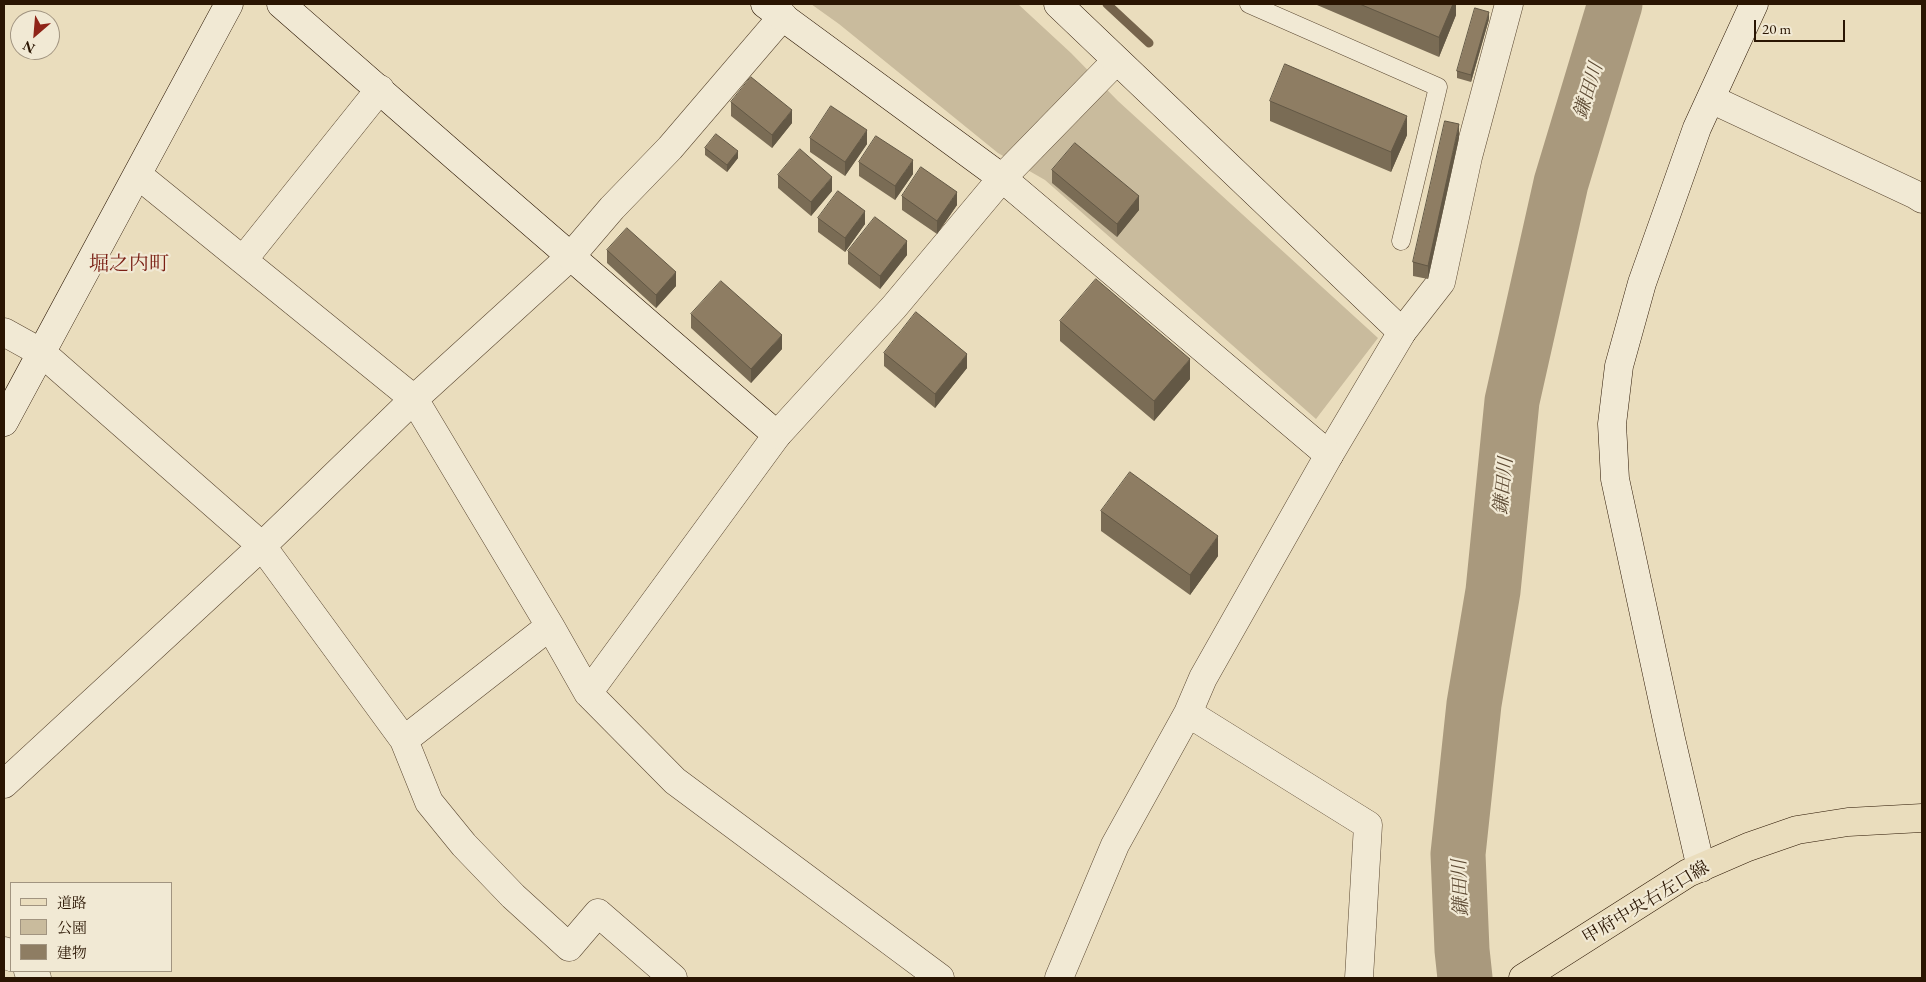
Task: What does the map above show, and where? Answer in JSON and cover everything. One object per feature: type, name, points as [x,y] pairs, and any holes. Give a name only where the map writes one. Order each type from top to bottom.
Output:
[{"type":"main road","name":"甲府中央右左口線","points":[[1523,978],[1553,969],[1688,873],[1748,847],[1797,830],[1848,822],[1922,818]]},
{"type":"street","points":[[4,422],[230,4]]},
{"type":"street","points":[[281,4],[777,435]]},
{"type":"street","points":[[1058,4],[1402,332]]},
{"type":"street","points":[[1059,978],[1115,845],[1188,713],[1203,678],[1329,455],[1402,332],[1441,282],[1468,157],[1508,4]]},
{"type":"street","points":[[1701,868],[1614,479],[1612,424],[1619,366],[1642,283],[1697,128],[1754,4]]},
{"type":"street","points":[[4,784],[262,546],[414,399],[571,256],[612,208],[670,148],[774,10],[1002,178],[1329,455]]},
{"type":"street","points":[[588,693],[777,435],[894,307],[1002,178],[1116,61]]},
{"type":"street","points":[[243,260],[380,89]]},
{"type":"street","points":[[1711,99],[1922,199]]},
{"type":"street","points":[[138,175],[414,399],[588,693],[675,781],[940,978]]},
{"type":"street","points":[[4,332],[42,353],[262,546],[404,740],[429,802],[434,809],[464,845],[513,896],[569,947],[598,913],[673,978]]},
{"type":"street","points":[[404,740],[550,626]]},
{"type":"street","points":[[1188,713],[1368,825],[1359,978]]},
{"type":"lane","points":[[1249,4],[1438,87],[1401,242]]},
{"type":"green space","points":[[811,4],[1018,4],[1071,53],[1118,101],[1378,338],[1316,419],[1045,180],[998,153],[839,24]]},
{"type":"building","points":[[1360,4],[1453,4],[1439,37]]},
{"type":"building","points":[[1475,8],[1489,12],[1471,75],[1457,71]]},
{"type":"building","points":[[1285,64],[1407,116],[1391,152],[1270,101]]},
{"type":"building","points":[[751,77],[792,110],[772,135],[731,102]]},
{"type":"building","points":[[831,106],[867,130],[845,162],[810,138]]},
{"type":"building","points":[[1445,121],[1459,124],[1428,266],[1413,262]]},
{"type":"building","points":[[716,134],[738,151],[727,165],[705,148]]},
{"type":"building","points":[[876,136],[913,160],[895,186],[859,162]]},
{"type":"building","points":[[1075,143],[1139,196],[1117,224],[1052,170]]},
{"type":"building","points":[[800,149],[832,177],[811,202],[778,175]]},
{"type":"building","points":[[921,167],[957,192],[937,221],[902,196]]},
{"type":"building","points":[[838,191],[865,211],[845,238],[818,218]]},
{"type":"building","points":[[875,217],[907,241],[880,276],[848,251]]},
{"type":"building","points":[[627,228],[676,272],[656,295],[607,250]]},
{"type":"building","points":[[1096,279],[1190,359],[1154,401],[1060,321]]},
{"type":"building","points":[[721,281],[782,335],[751,369],[691,314]]},
{"type":"building","points":[[916,312],[967,354],[935,394],[884,353]]},
{"type":"building","points":[[1130,472],[1218,536],[1190,575],[1101,511]]},
{"type":"waterway","points":[[1107,4],[1149,43]]},
{"type":"waterway","name":"鎌田川","points":[[1465,978],[1458,854],[1474,704],[1493,591],[1512,401],[1561,183],[1615,4]]},
{"type":"district","name":"堀之内町","points":[[129,265]]}]
